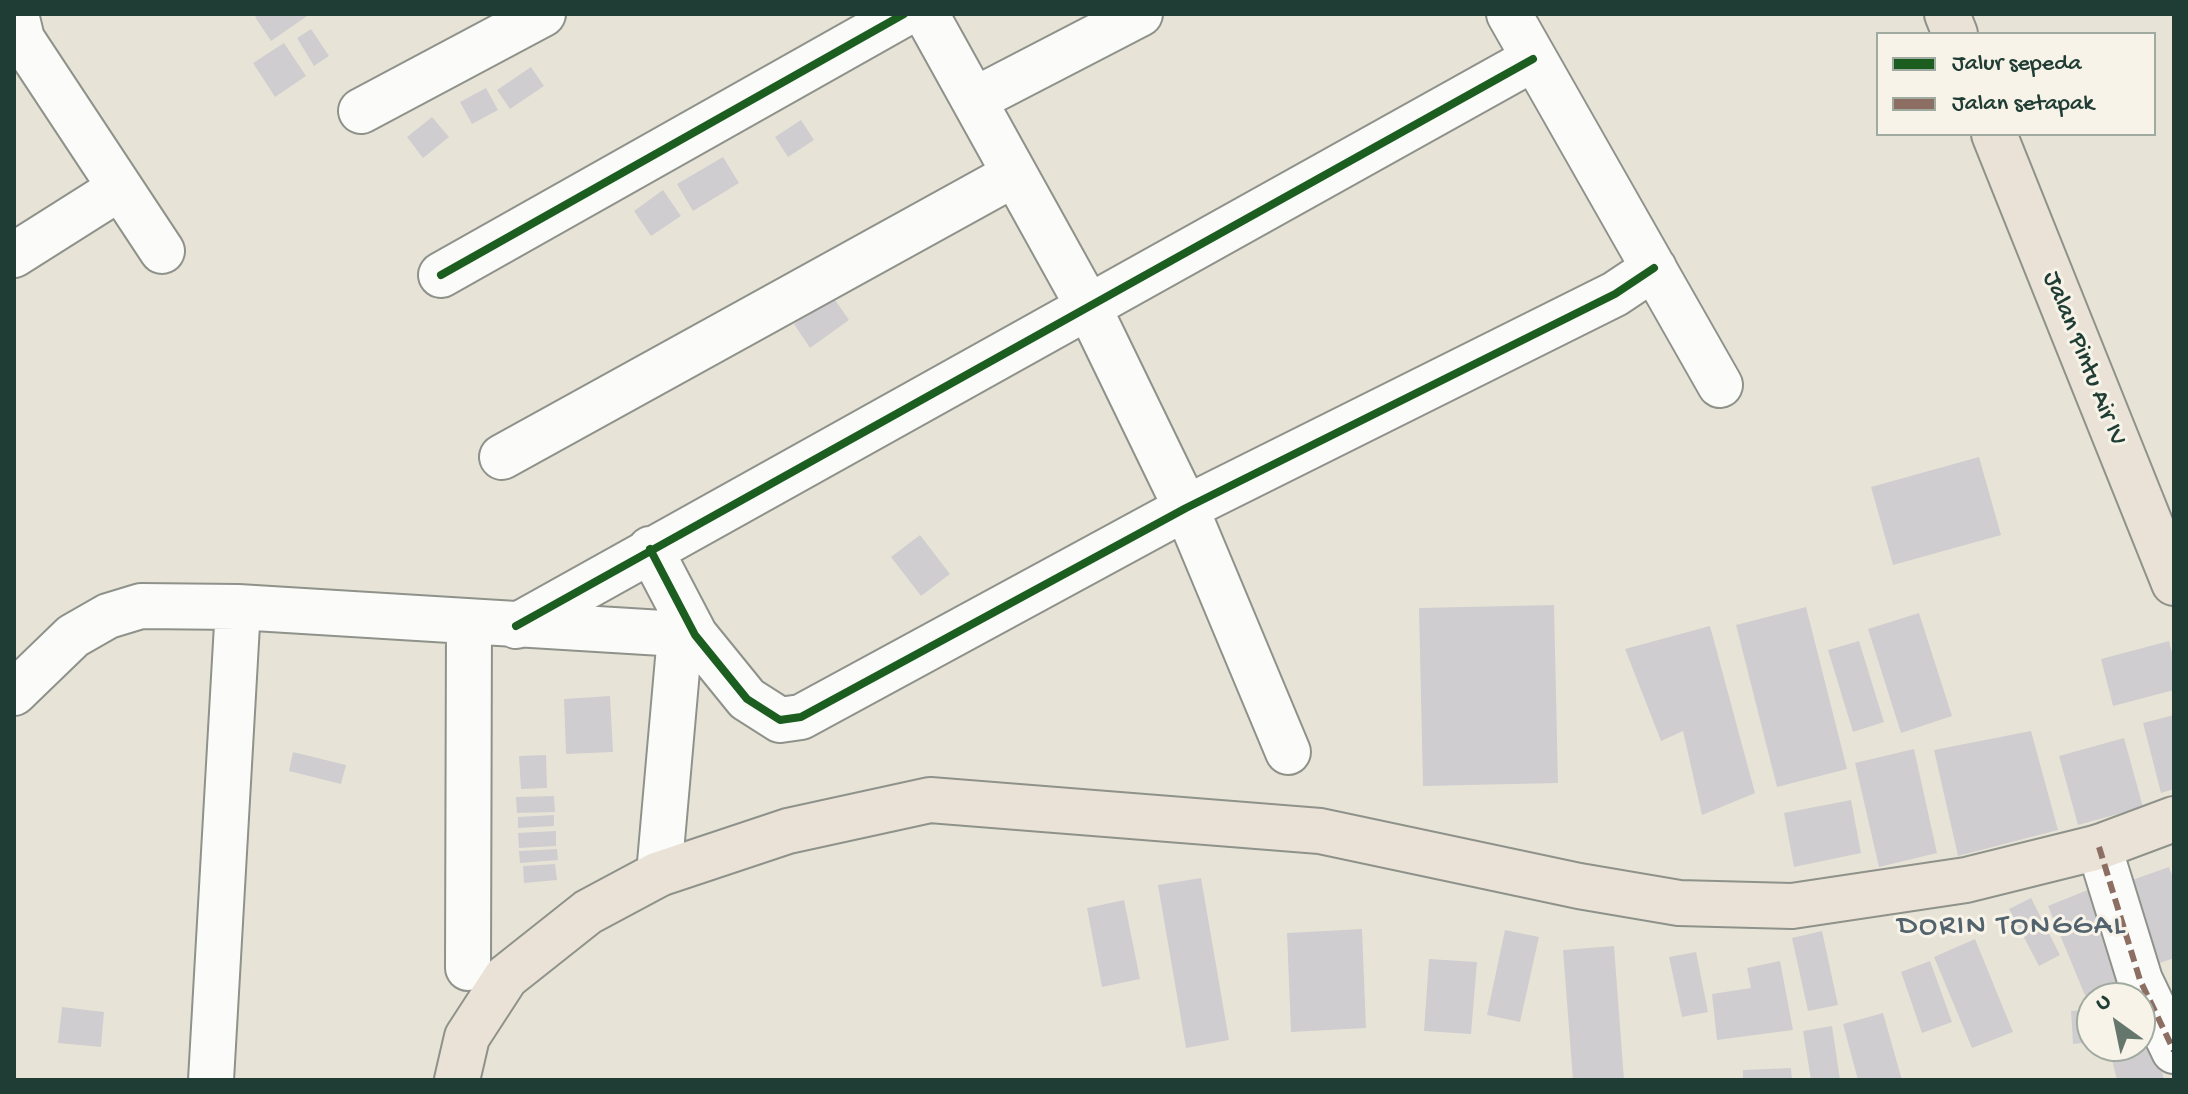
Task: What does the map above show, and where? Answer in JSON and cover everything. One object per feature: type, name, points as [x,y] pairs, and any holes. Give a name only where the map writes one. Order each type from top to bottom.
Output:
[{"type":"main road","name":"Jalan Pintu Air IV","points":[[1995,136],[2174,583]]},
{"type":"main road","points":[[457,1080],[467,1037],[506,977],[588,912],[659,874],[788,831],[944,798],[1320,831],[1579,886],[1679,903],[1792,906],[1966,880],[2099,847],[2174,819]]},
{"type":"street","points":[[361,111],[543,14]]},
{"type":"street","points":[[441,275],[904,14]]},
{"type":"street","points":[[926,14],[1089,308],[1186,508],[1288,752]]},
{"type":"street","points":[[974,100],[1140,14]]},
{"type":"street","points":[[1509,14],[1720,385]]},
{"type":"street","points":[[17,32],[162,251]]},
{"type":"street","points":[[516,626],[1533,59]]},
{"type":"street","points":[[502,457],[1013,175]]},
{"type":"street","points":[[14,255],[120,188]]},
{"type":"street","points":[[650,549],[688,636],[764,713],[780,720],[801,717],[1186,508],[1615,294],[1654,268]]},
{"type":"street","points":[[14,693],[73,636],[108,616],[141,606],[238,607],[688,636]]},
{"type":"street","points":[[211,1080],[238,607]]},
{"type":"street","points":[[468,968],[469,623]]},
{"type":"street","points":[[659,874],[688,636]]},
{"type":"street","points":[[2099,847],[2140,980],[2174,1051]]},
{"type":"building","points":[[259,14],[310,14],[271,41],[255,17]]},
{"type":"building","points":[[311,29],[329,56],[314,66],[297,38]]},
{"type":"building","points":[[284,43],[306,76],[275,97],[253,63]]},
{"type":"building","points":[[531,67],[544,86],[510,109],[497,90]]},
{"type":"building","points":[[486,88],[498,110],[472,124],[460,102]]},
{"type":"building","points":[[432,117],[449,137],[423,158],[407,137]]},
{"type":"building","points":[[801,120],[814,140],[788,157],[775,137]]},
{"type":"building","points":[[723,157],[739,183],[693,211],[677,184]]},
{"type":"building","points":[[663,190],[681,216],[651,236],[634,211]]},
{"type":"building","points":[[833,297],[849,320],[810,348],[794,324]]},
{"type":"building","points":[[1979,457],[2001,535],[1893,565],[1871,487]]},
{"type":"building","points":[[920,535],[950,574],[921,596],[891,557]]},
{"type":"building","points":[[1554,605],[1558,783],[1423,786],[1419,608]]},
{"type":"building","points":[[1806,607],[1847,769],[1777,787],[1736,625]]},
{"type":"building","points":[[1919,613],[1952,716],[1901,733],[1868,629]]},
{"type":"building","points":[[1710,626],[1755,793],[1702,815],[1683,731],[1661,741],[1625,649]]},
{"type":"building","points":[[1859,641],[1884,722],[1853,732],[1828,650]]},
{"type":"building","points":[[2169,641],[2174,661],[2174,690],[2113,706],[2101,659]]},
{"type":"building","points":[[610,696],[613,752],[566,754],[564,699]]},
{"type":"building","points":[[2174,715],[2174,789],[2161,793],[2143,723]]},
{"type":"building","points":[[2031,731],[2058,830],[1958,856],[1934,750]]},
{"type":"building","points":[[2124,738],[2143,807],[2078,825],[2059,756]]},
{"type":"building","points":[[1914,749],[1937,853],[1879,867],[1855,763]]},
{"type":"building","points":[[293,752],[346,765],[341,784],[289,771]]},
{"type":"building","points":[[546,755],[547,788],[521,789],[519,756]]},
{"type":"building","points":[[554,796],[555,812],[517,813],[516,797]]},
{"type":"building","points":[[1851,800],[1861,853],[1794,867],[1784,813]]},
{"type":"building","points":[[554,815],[554,826],[518,828],[518,817]]},
{"type":"building","points":[[556,831],[556,846],[519,848],[518,833]]},
{"type":"building","points":[[557,849],[558,860],[520,863],[519,851]]},
{"type":"building","points":[[555,864],[557,880],[524,883],[523,866]]},
{"type":"building","points":[[2169,867],[2174,880],[2174,958],[2146,968],[2118,885]]},
{"type":"building","points":[[1201,878],[1229,1040],[1186,1048],[1158,885]]},
{"type":"building","points":[[2095,887],[2133,982],[2079,982],[2048,906]]},
{"type":"building","points":[[2031,898],[2060,955],[2039,966],[2009,909]]},
{"type":"building","points":[[1124,900],[1140,979],[1102,987],[1087,908]]},
{"type":"building","points":[[1362,929],[1366,1028],[1291,1032],[1287,933]]},
{"type":"building","points":[[1505,930],[1539,937],[1520,1022],[1487,1015]]},
{"type":"building","points":[[1822,931],[1838,1005],[1808,1011],[1792,938]]},
{"type":"building","points":[[1975,939],[2013,1032],[1972,1048],[1934,957]]},
{"type":"building","points":[[1614,946],[1624,1080],[1573,1080],[1563,950]]},
{"type":"building","points":[[1696,952],[1708,1012],[1682,1017],[1669,957]]},
{"type":"building","points":[[1429,959],[1477,962],[1471,1034],[1424,1031]]},
{"type":"building","points":[[1780,961],[1793,1030],[1717,1040],[1712,994],[1751,988],[1747,968]]},
{"type":"building","points":[[1930,961],[1952,1022],[1922,1033],[1901,972]]},
{"type":"building","points":[[62,1007],[104,1012],[101,1047],[58,1043]]},
{"type":"building","points":[[2071,1011],[2076,1011],[2076,1044],[2073,1044]]},
{"type":"building","points":[[1883,1013],[1902,1080],[1858,1080],[1843,1024]]},
{"type":"building","points":[[1832,1026],[1840,1080],[1811,1080],[1803,1031]]},
{"type":"building","points":[[2156,1048],[2164,1080],[2117,1080],[2112,1062],[2156,1062]]},
{"type":"building","points":[[1791,1068],[1792,1080],[1743,1080],[1743,1070]]},
{"type":"marked path","points":[[2099,847],[2140,980],[2174,1051]]},
{"type":"cycle path","points":[[441,275],[904,14]]},
{"type":"cycle path","points":[[516,626],[1533,59]]},
{"type":"cycle path","points":[[650,549],[695,635],[747,699],[780,720],[801,717],[1186,508],[1615,294],[1654,268]]},
{"type":"district","name":"DORIN TONGGAL","points":[[2012,928]]}]
